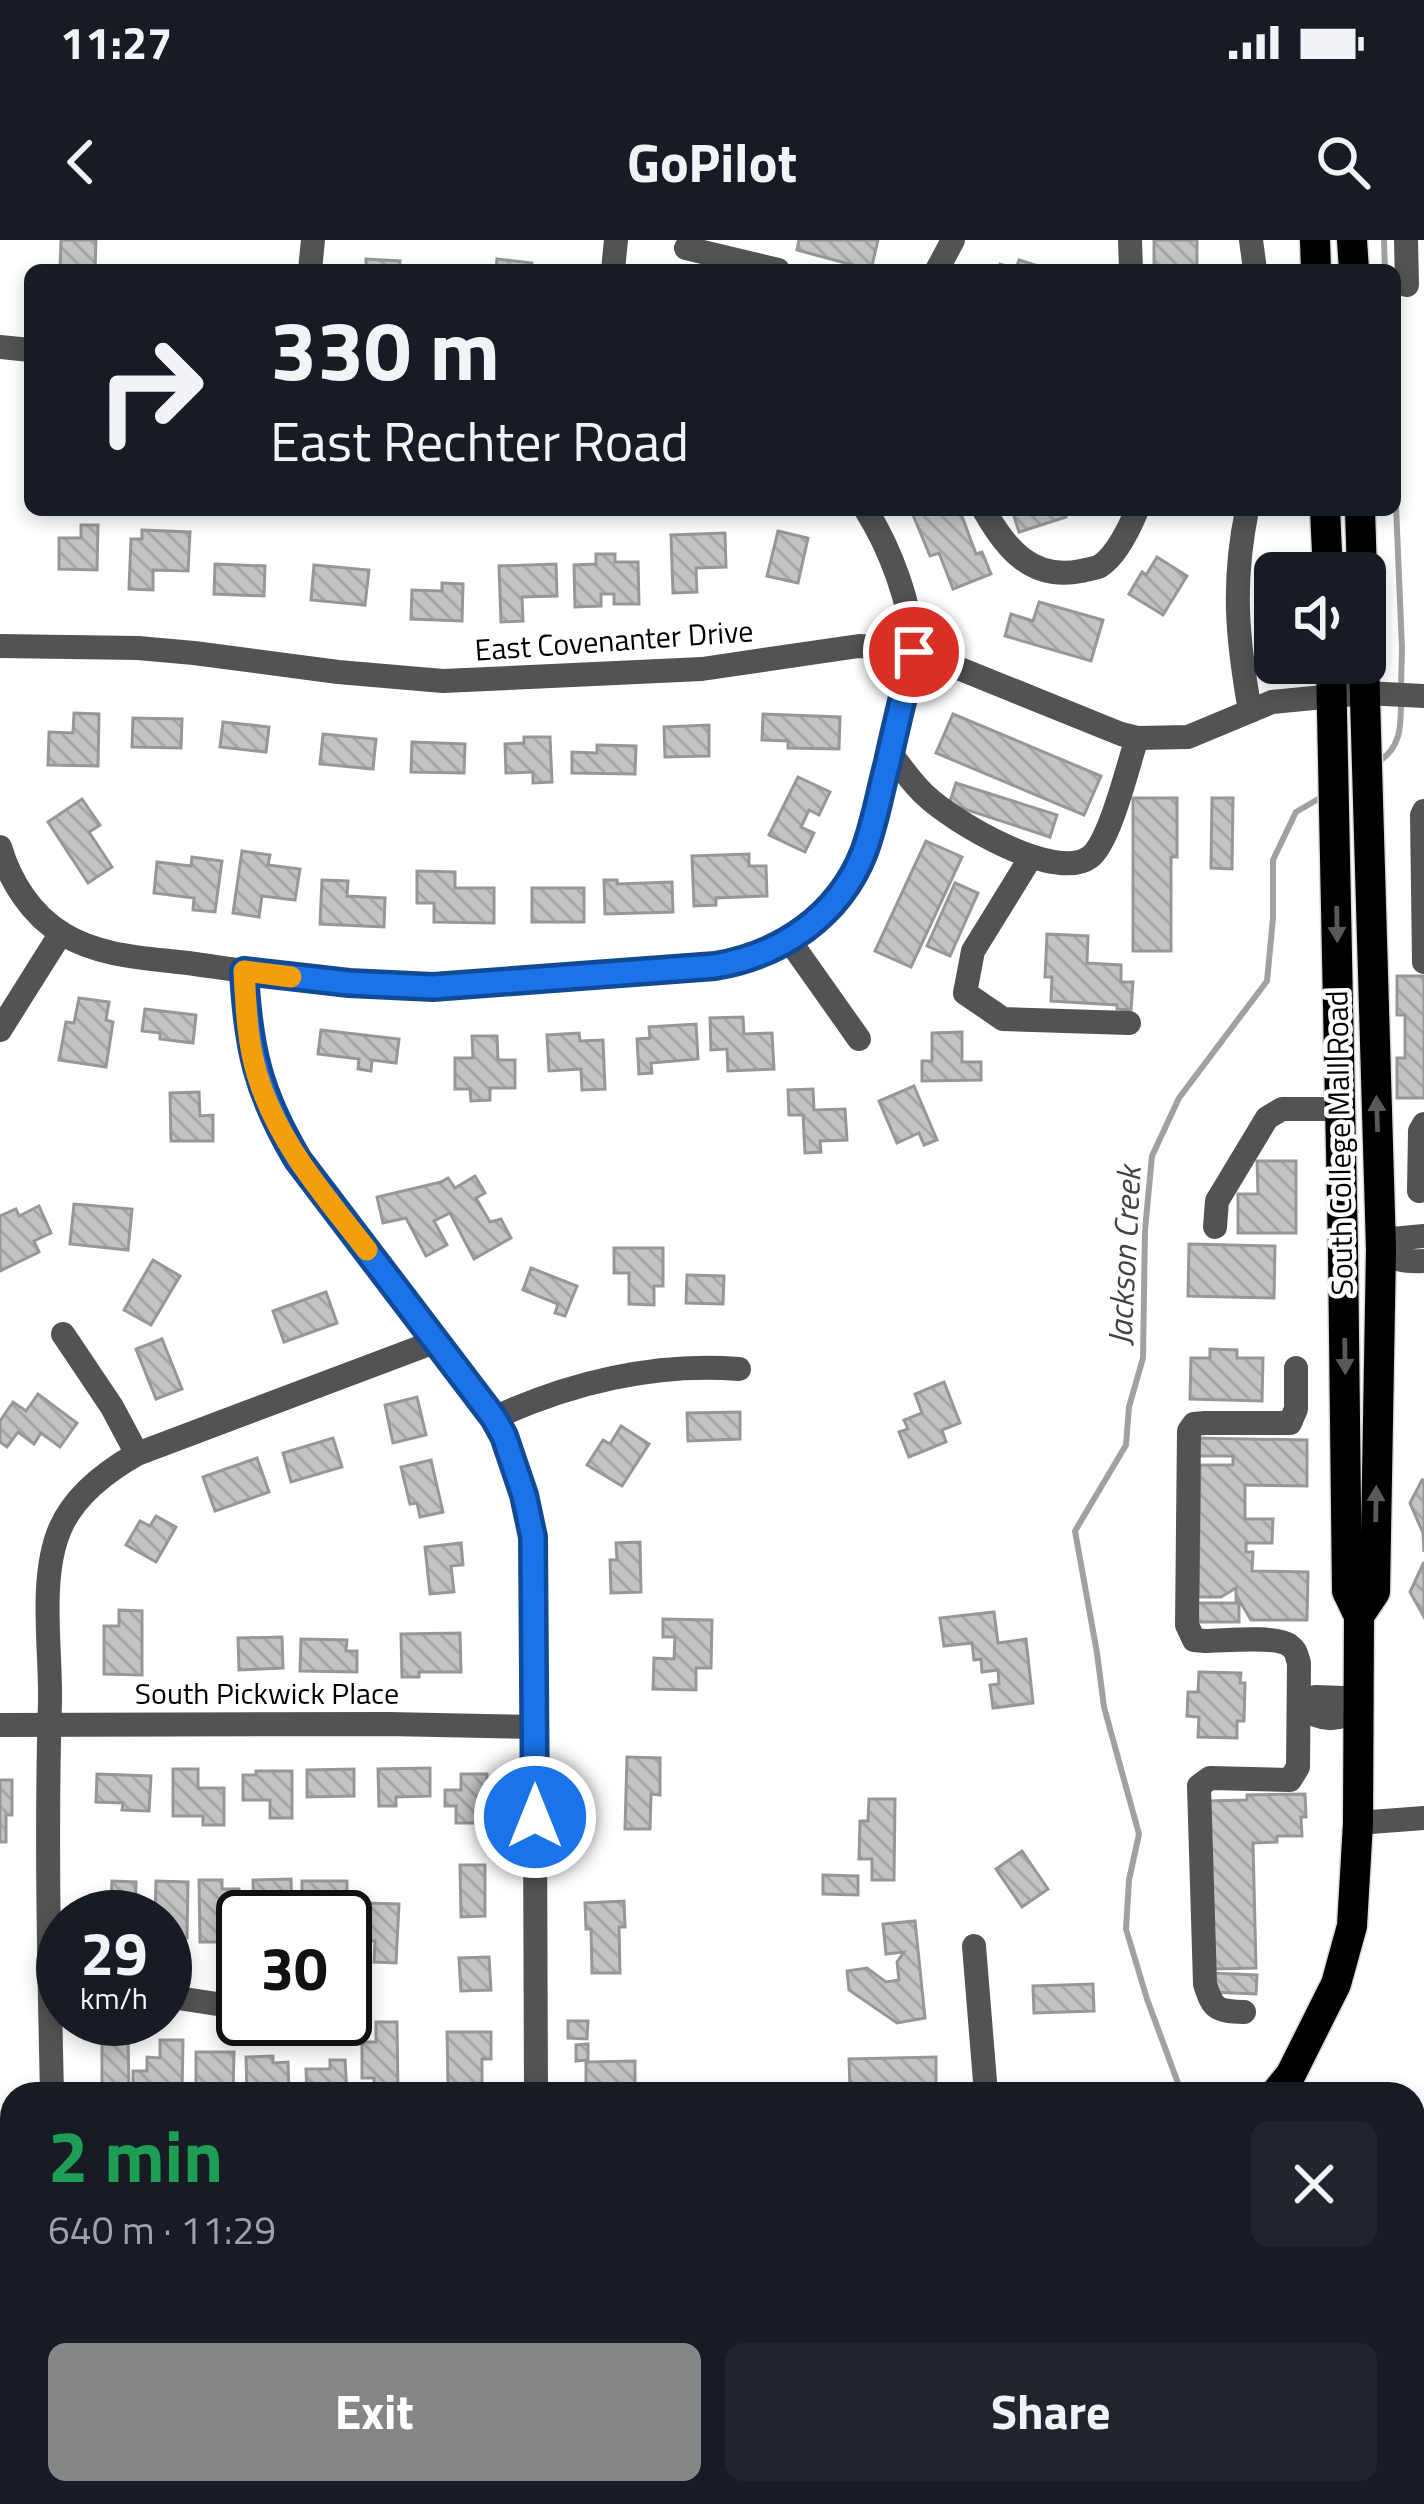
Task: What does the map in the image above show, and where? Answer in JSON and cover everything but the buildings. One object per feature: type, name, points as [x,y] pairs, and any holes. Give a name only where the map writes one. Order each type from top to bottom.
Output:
[{"type":"main road","points":[[1325,516],[1327,552]]},
{"type":"main road","points":[[1360,516],[1361,552]]},
{"type":"main road","name":"South College Mall Road","points":[[1287,2082],[1336,1984],[1352,1926],[1358,1823],[1359,1616],[1347,1591],[1332,684]]},
{"type":"main road","name":"South College Mall Road","points":[[1359,1616],[1375,1592],[1381,1249],[1366,741],[1371,684]]},
{"type":"main road","points":[[1343,1249],[1381,1249]]},
{"type":"street","points":[[1406,240],[1406,285]]},
{"type":"street","points":[[686,248],[753,264]]},
{"type":"street","points":[[0,847],[7,871],[25,898],[61,933],[112,953],[363,985],[433,987],[715,966],[758,956],[789,940],[840,896],[865,849],[890,752],[914,652],[898,583],[869,516]]},
{"type":"street","points":[[988,516],[1017,556],[1049,574],[1099,567],[1134,516]]},
{"type":"street","points":[[1246,516],[1236,587],[1250,711]]},
{"type":"street","name":"East Covenanter Drive","points":[[0,646],[157,650],[443,681],[702,669],[859,646],[914,652],[1137,738],[1188,736],[1272,702],[1332,696],[1368,684]]},
{"type":"street","name":"East Covenanter Drive","points":[[1375,684],[1420,696]]},
{"type":"street","points":[[890,752],[928,798],[974,829],[1031,857],[1066,864],[1087,860],[1102,844],[1137,738]]},
{"type":"street","points":[[1424,811],[1424,962]]},
{"type":"street","points":[[1031,857],[973,951],[965,993],[1003,1019],[1129,1023]]},
{"type":"street","points":[[0,1030],[61,933]]},
{"type":"street","points":[[789,940],[859,1039]]},
{"type":"street","points":[[244,971],[257,1076],[279,1128],[298,1160],[494,1418],[531,1516],[536,1599],[536,2082]]},
{"type":"street","points":[[1215,1227],[1216,1201],[1268,1118],[1282,1109],[1340,1109]]},
{"type":"street","points":[[1424,1124],[1419,1190],[1424,1190]]},
{"type":"street","points":[[1424,1236],[1392,1239],[1381,1249],[1405,1262],[1424,1262]]},
{"type":"street","points":[[63,1334],[137,1454]]},
{"type":"street","points":[[53,1890],[49,1592],[62,1524],[87,1491],[137,1454],[437,1341]]},
{"type":"street","points":[[494,1418],[596,1383],[665,1368],[739,1369]]},
{"type":"street","points":[[1244,2012],[1221,2011],[1211,2002],[1204,1984],[1199,1786],[1210,1778],[1290,1780],[1298,1767],[1299,1663],[1296,1652],[1276,1641],[1193,1640],[1186,1625],[1189,1431],[1194,1424],[1205,1423],[1290,1423],[1296,1409],[1296,1368]]},
{"type":"street","points":[[1300,1707],[1315,1717],[1328,1718],[1344,1718],[1359,1708]]},
{"type":"street","name":"South Pickwick Place","points":[[0,1725],[535,1726]]},
{"type":"street","points":[[1358,1823],[1424,1818]]},
{"type":"street","points":[[974,1946],[985,2082]]},
{"type":"street","points":[[52,2082],[54,2046]]},
{"type":"waterway","name":"Jackson Creek","points":[[1384,240],[1385,264]]},
{"type":"waterway","name":"Jackson Creek","points":[[1396,516],[1401,688]]},
{"type":"waterway","name":"Jackson Creek","points":[[1377,763],[1395,744],[1401,701]]},
{"type":"waterway","name":"Jackson Creek","points":[[1178,2082],[1126,1929],[1129,1880],[1139,1834],[1104,1707],[1075,1531],[1126,1445],[1129,1407],[1143,1358],[1145,1230],[1152,1156],[1179,1098],[1267,981],[1273,860],[1296,812],[1325,795]]},
{"type":"slow traffic","points":[[291,977],[244,971],[257,1076],[298,1160],[367,1250]]},
{"type":"route","points":[[535,1817],[533,1537],[531,1516],[504,1436],[279,1128],[257,1076],[244,971],[376,986],[433,987],[715,966],[774,949],[822,915],[854,873],[873,823],[914,652]]}]
